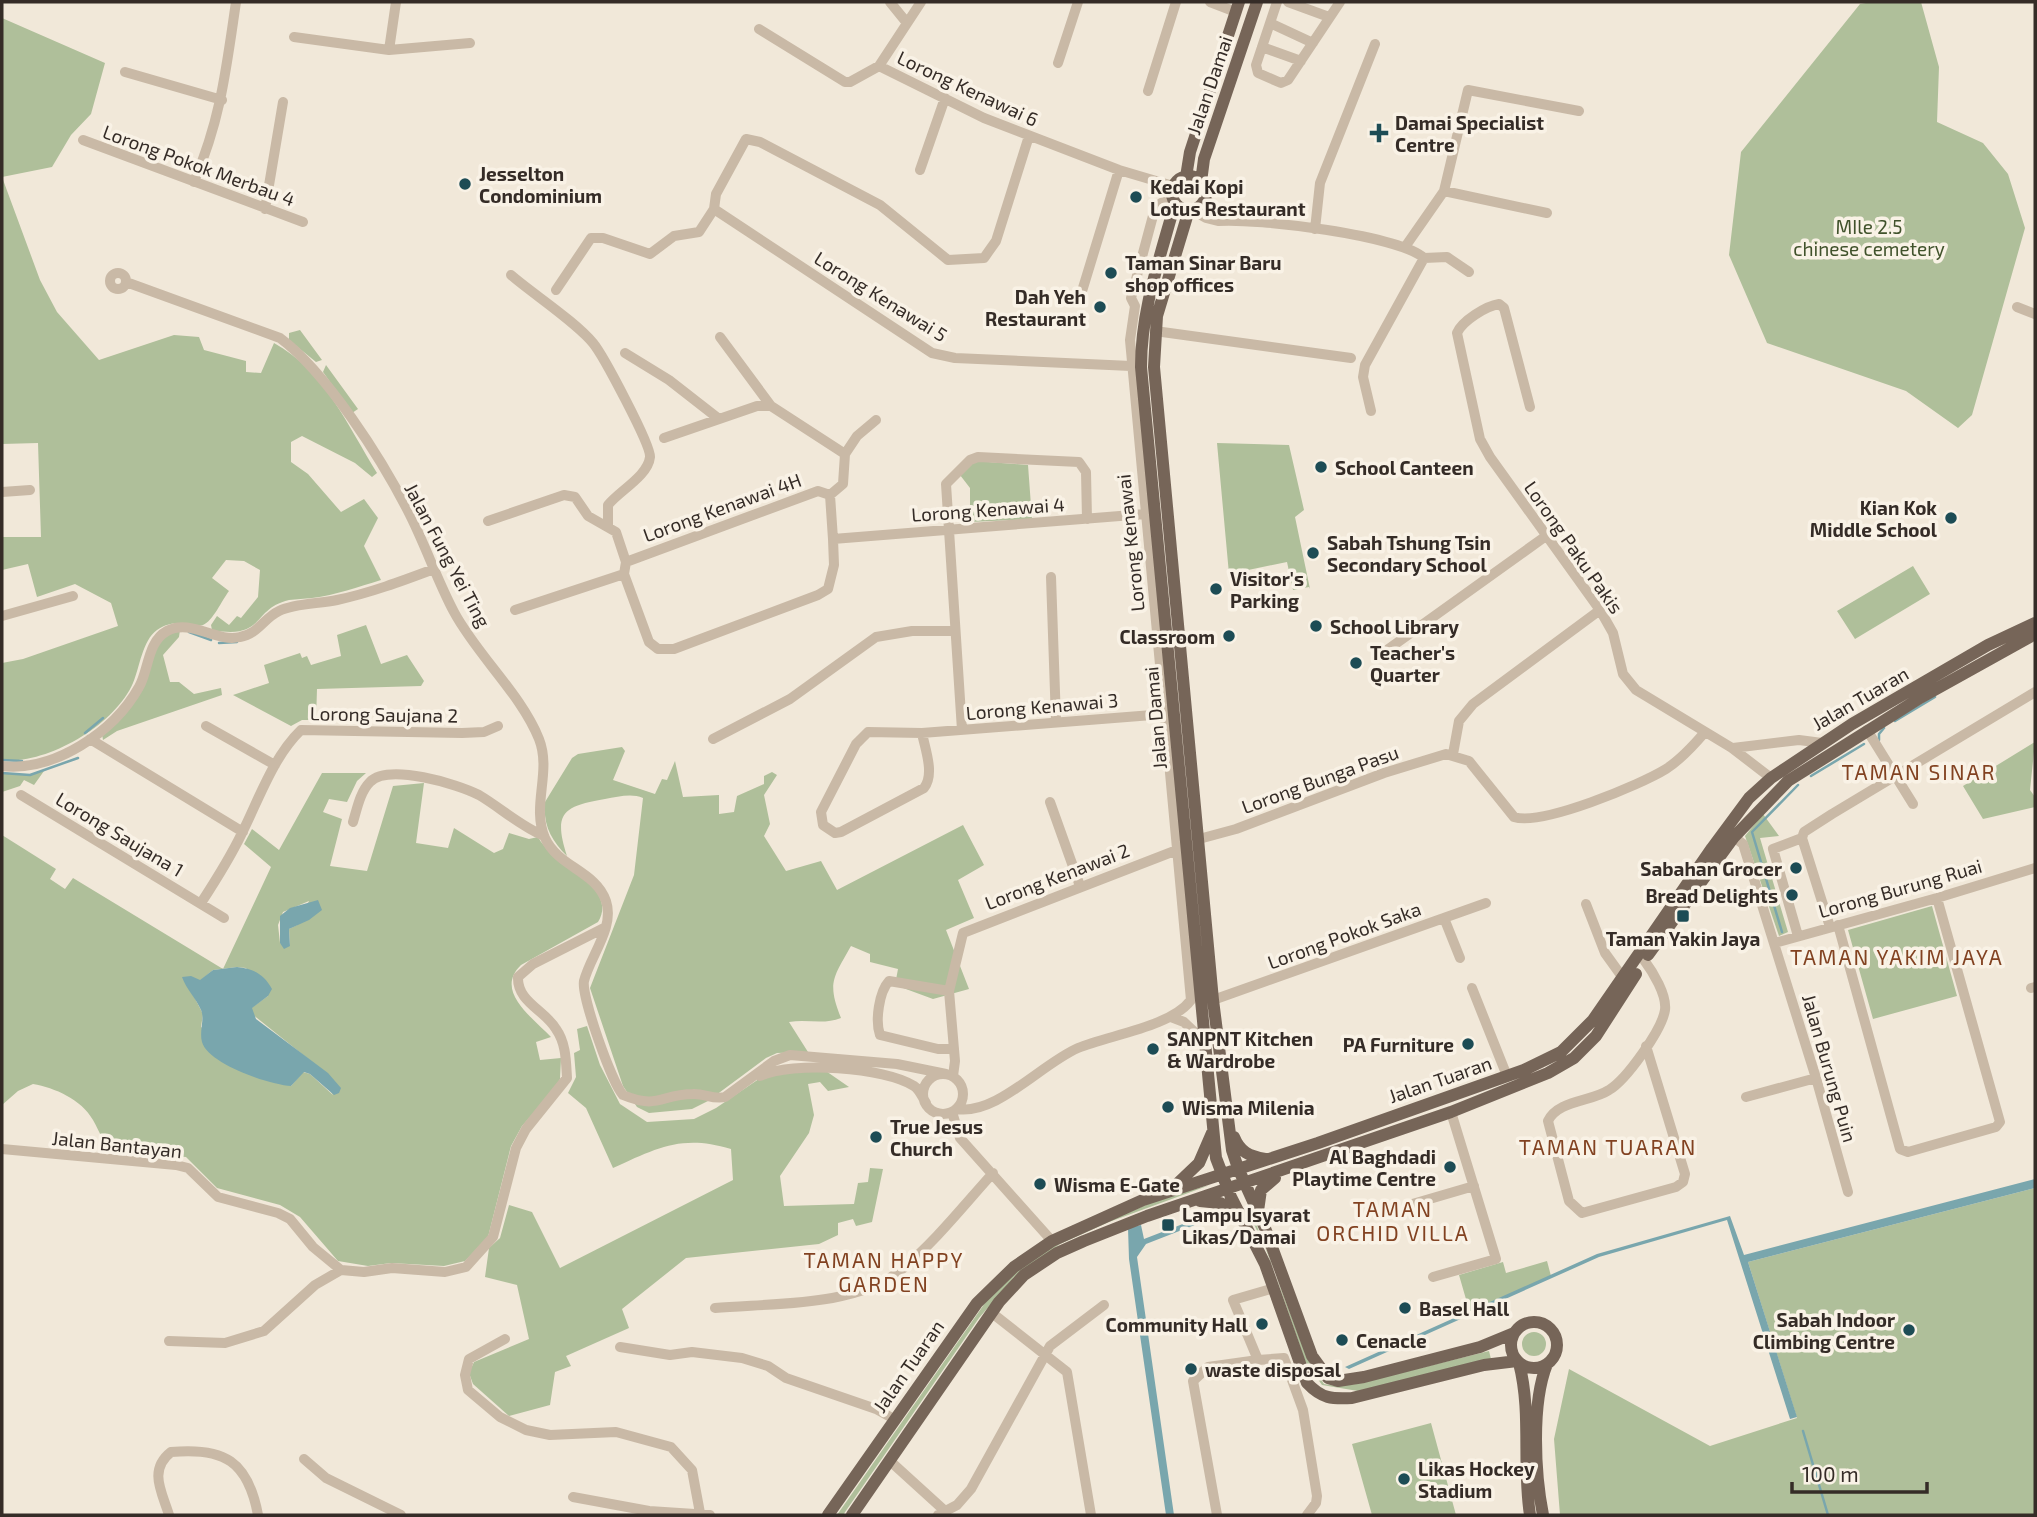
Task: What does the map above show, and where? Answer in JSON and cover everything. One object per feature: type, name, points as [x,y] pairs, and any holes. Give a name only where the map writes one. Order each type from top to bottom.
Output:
[{"type":"main road","name":"Jalan Damai","points":[[1201,182],[1204,159],[1257,2]]},
{"type":"main road","name":"Jalan Damai","points":[[1186,177],[1190,152],[1238,7]]},
{"type":"main road","points":[[1186,177],[1201,182],[1205,197],[1190,210],[1173,196],[1186,177]]},
{"type":"main road","name":"Jalan Damai","points":[[1173,196],[1141,305],[1141,367],[1204,1041],[1213,1128],[1221,1173],[1274,1288],[1307,1383],[1318,1395],[1332,1399],[1352,1398],[1484,1364],[1518,1362]]},
{"type":"main road","name":"Jalan Damai","points":[[1190,210],[1157,316],[1154,367],[1213,1000],[1229,1127],[1238,1168],[1258,1211],[1312,1356],[1328,1378],[1338,1381],[1364,1377],[1480,1347],[1514,1333]]},
{"type":"main road","name":"Jalan Tuaran","points":[[828,1515],[977,1303],[1014,1267],[1052,1241],[1143,1200],[1507,1076],[1561,1052],[1580,1036],[1743,806],[1771,778],[1822,743],[1988,645],[2035,623]]},
{"type":"main road","name":"Jalan Tuaran","points":[[852,1515],[992,1313],[1024,1275],[1057,1253],[1187,1203],[1451,1112],[1549,1073],[1574,1058],[1596,1036],[1644,960],[1734,837],[1788,781],[1867,730],[2009,646],[2035,635]]},
{"type":"main road","points":[[1771,778],[1822,751],[1843,745]]},
{"type":"main road","points":[[1229,1127],[1238,1147],[1247,1154],[1267,1159]]},
{"type":"main road","points":[[1143,1200],[1183,1180],[1204,1159],[1213,1128]]},
{"type":"main road","points":[[1258,1211],[1264,1184],[1309,1166],[1323,1156]]},
{"type":"main road","points":[[1187,1203],[1210,1201],[1240,1212]]},
{"type":"main road","points":[[1024,1275],[1046,1253],[1052,1241]]},
{"type":"main road","points":[[1530,1515],[1526,1490],[1526,1396],[1518,1362],[1511,1347],[1514,1333],[1527,1323],[1534,1322],[1549,1327],[1557,1340],[1557,1347],[1547,1364],[1538,1425],[1539,1491],[1543,1515]]},
{"type":"main road","points":[[1518,1362],[1536,1368],[1547,1364]]},
{"type":"street","points":[[194,182],[213,136],[222,100],[236,2]]},
{"type":"street","points":[[389,50],[396,2]]},
{"type":"street","points":[[890,2],[908,23]]},
{"type":"street","points":[[879,66],[921,2]]},
{"type":"street","points":[[1058,63],[1078,2]]},
{"type":"street","points":[[1148,91],[1176,2]]},
{"type":"street","points":[[1210,2],[1238,7]]},
{"type":"street","points":[[1277,2],[1256,65],[1258,73],[1281,83],[1288,80],[1340,2]]},
{"type":"street","points":[[1288,2],[1329,17]]},
{"type":"street","points":[[1270,23],[1313,43]]},
{"type":"street","name":"Lorong Kenawai 6","points":[[759,29],[845,82],[850,82],[879,66],[984,118],[1119,170],[1173,196]]},
{"type":"street","points":[[294,37],[389,50],[470,43]]},
{"type":"street","points":[[1315,229],[1320,183],[1375,44]]},
{"type":"street","points":[[1262,47],[1301,61]]},
{"type":"street","points":[[125,72],[222,100]]},
{"type":"street","points":[[1405,247],[1444,191],[1468,90],[1579,111]]},
{"type":"street","points":[[920,170],[945,97]]},
{"type":"street","points":[[265,209],[283,102]]},
{"type":"street","points":[[556,290],[591,238],[603,238],[650,254],[674,236],[699,232],[714,209],[716,194],[741,143],[752,139],[880,205],[948,260],[975,261],[984,258],[996,242],[1029,136]]},
{"type":"street","name":"Lorong Pokok Merbau 4","points":[[83,140],[303,222]]},
{"type":"street","points":[[1079,301],[1119,170]]},
{"type":"street","points":[[1444,191],[1547,213]]},
{"type":"street","points":[[1205,197],[1217,214],[1229,220]]},
{"type":"street","name":"Lorong Kenawai 5","points":[[714,209],[932,353],[956,358],[1131,366]]},
{"type":"street","points":[[1190,210],[1206,218],[1315,229],[1405,247],[1424,258],[1447,257],[1469,272]]},
{"type":"street","points":[[1371,411],[1363,377],[1365,365],[1424,258]]},
{"type":"street","points":[[511,275],[593,344],[636,419],[650,455],[648,464],[608,505],[608,526]]},
{"type":"street","name":"Jalan Fung Yei Ting","points":[[126,282],[280,338],[315,368],[353,422],[408,510],[455,614],[538,737],[545,773],[540,810],[544,836]]},
{"type":"street","name":"Lorong Paku Pakis","points":[[1530,407],[1504,308],[1499,304],[1492,305],[1460,326],[1457,333],[1480,439],[1545,536],[1600,610],[1613,634],[1623,674],[1636,691],[1732,748],[1771,778]]},
{"type":"street","name":"Lorong Kenawai","points":[[1141,305],[1130,340],[1131,366],[1191,1000],[1171,1017]]},
{"type":"street","points":[[2017,307],[2035,314]]},
{"type":"street","points":[[1156,331],[1351,358]]},
{"type":"street","points":[[720,337],[771,406],[845,454]]},
{"type":"street","points":[[625,353],[669,380],[719,419]]},
{"type":"street","points":[[664,438],[757,406],[771,406]]},
{"type":"street","points":[[488,521],[570,494],[575,497],[588,516],[616,532],[626,562],[624,574],[649,642],[658,649],[674,649],[828,589],[834,565],[830,495],[843,484],[845,454],[857,436],[876,420]]},
{"type":"street","points":[[962,730],[946,484],[970,460],[978,457],[1079,462],[1086,472],[1087,519]]},
{"type":"street","points":[[2,492],[30,490]]},
{"type":"street","name":"Lorong Kenawai 4H","points":[[626,562],[818,491],[830,495]]},
{"type":"street","name":"Lorong Kenawai 4","points":[[833,539],[1144,514]]},
{"type":"street","points":[[1380,655],[1545,536]]},
{"type":"street","points":[[2,766],[41,764],[90,739],[128,704],[141,685],[153,647],[170,629],[186,627],[236,638],[255,632],[277,611],[385,588],[434,569]]},
{"type":"street","points":[[516,610],[624,574]]},
{"type":"street","points":[[1051,577],[1056,721]]},
{"type":"street","points":[[2,616],[73,596]]},
{"type":"street","points":[[1600,610],[1473,704],[1459,721],[1453,754],[1469,761],[1510,814],[1524,820],[1582,807],[1666,769],[1705,732]]},
{"type":"street","points":[[713,739],[790,699],[876,637],[912,631],[954,631]]},
{"type":"street","points":[[1937,898],[2000,1122],[1996,1127],[1908,1152],[1900,1149],[1834,926],[1802,838],[1804,832],[2035,692]]},
{"type":"street","name":"Lorong Kenawai 3","points":[[922,733],[929,770],[929,782],[924,788],[841,832],[835,834],[823,825],[821,812],[862,736],[879,731],[922,733],[1165,714]]},
{"type":"street","points":[[206,726],[275,765]]},
{"type":"street","name":"Lorong Saujana 2","points":[[201,903],[243,832],[275,765],[301,730],[462,733],[484,732],[498,726]]},
{"type":"street","points":[[1867,730],[1913,804]]},
{"type":"street","points":[[90,739],[243,832]]},
{"type":"street","points":[[1732,748],[1751,748],[1803,740],[1822,743]]},
{"type":"street","points":[[1758,768],[1753,754],[1770,743]]},
{"type":"street","name":"Lorong Bunga Pasu","points":[[1199,839],[1236,829],[1431,757],[1453,754]]},
{"type":"street","points":[[353,822],[364,789],[371,780],[381,775],[404,774],[450,782],[544,836],[560,857],[600,887],[607,904],[604,928],[584,989],[607,1063],[623,1095],[651,1104],[695,1093],[716,1099],[725,1097],[774,1061],[799,1055],[897,1064],[949,1075],[964,1092],[954,1111],[960,1138],[1052,1241]]},
{"type":"street","name":"Lorong Saujana 1","points":[[21,794],[224,918]]},
{"type":"street","points":[[1050,802],[1080,886]]},
{"type":"street","name":"Jalan Burung Puin","points":[[1734,837],[1742,844],[1775,943],[1848,1192]]},
{"type":"street","points":[[1798,936],[1773,849],[1802,838]]},
{"type":"street","name":"Lorong Kenawai 2","points":[[949,991],[958,946],[968,928],[1177,850]]},
{"type":"street","name":"Lorong Burung Ruai","points":[[1775,943],[1937,898],[2035,867]]},
{"type":"street","name":"Lorong Pokok Saka","points":[[1213,1000],[1486,903]]},
{"type":"street","points":[[1586,904],[1605,953],[1623,978]]},
{"type":"street","points":[[1444,918],[1460,958]]},
{"type":"street","points":[[169,1341],[225,1343],[264,1331],[315,1285],[341,1270],[364,1272],[392,1268],[445,1272],[466,1266],[494,1237],[516,1148],[526,1129],[567,1077],[566,1056],[557,1030],[549,1018],[524,998],[517,987],[518,978],[533,964],[604,928]]},
{"type":"street","points":[[1644,960],[1658,982],[1665,1010],[1646,1046],[1610,1090],[1560,1108],[1552,1112],[1548,1121],[1569,1201],[1582,1213],[1676,1187],[1683,1182],[1685,1174],[1646,1046]]},
{"type":"street","points":[[949,1075],[954,1049],[949,991],[890,981],[883,988],[877,1027],[880,1035],[937,1049],[954,1049]]},
{"type":"street","points":[[1472,988],[1507,1076]]},
{"type":"street","points":[[744,1083],[766,1073],[800,1067],[836,1068],[903,1080],[919,1090],[935,1112],[969,1112],[988,1105],[1078,1048],[1171,1017],[1184,1022],[1204,1041]]},
{"type":"street","points":[[799,1055],[800,1067]]},
{"type":"street","points":[[926,1103],[925,1085],[933,1076],[949,1075]]},
{"type":"street","points":[[1746,1097],[1816,1077]]},
{"type":"street","points":[[1433,1277],[1496,1259],[1451,1112]]},
{"type":"street","name":"Jalan Bantayan","points":[[2,1149],[106,1161],[160,1162],[188,1168],[218,1197],[278,1213],[290,1219],[313,1247],[341,1270]]},
{"type":"street","points":[[715,1308],[846,1296],[891,1277],[931,1241],[993,1173]]},
{"type":"street","points":[[1409,1205],[1474,1186]]},
{"type":"street","points":[[1258,1360],[1233,1300],[1274,1288]]},
{"type":"street","points":[[890,1461],[942,1513],[957,1505],[971,1489],[1045,1354],[1063,1335],[1104,1305]]},
{"type":"street","points":[[992,1313],[1068,1372],[1071,1378],[1091,1515]]},
{"type":"street","points":[[505,1339],[469,1359],[465,1375],[468,1390],[500,1417],[526,1430],[550,1435],[583,1431],[616,1432],[671,1447],[692,1470],[705,1514],[649,1511],[573,1497]]},
{"type":"street","points":[[620,1347],[670,1355],[692,1352],[742,1359],[768,1366],[786,1378],[876,1409],[894,1419]]},
{"type":"street","points":[[1217,1515],[1193,1381],[1208,1367],[1284,1358],[1299,1398],[1317,1496],[1316,1503],[1307,1515]]},
{"type":"street","points":[[169,1515],[157,1478],[158,1467],[171,1452],[194,1450],[212,1451],[229,1458],[245,1474],[258,1515]]},
{"type":"street","points":[[304,1459],[326,1478],[401,1515]]},
{"type":"green space","name":"MIle 2.5 chinese cemetery","points":[[1921,2],[1939,67],[1937,122],[1983,143],[2008,174],[2025,228],[1972,415],[1958,428],[1906,391],[1767,343],[1729,255],[1741,152],[1860,4]]},
{"type":"green space","points":[[2,18],[105,63],[91,114],[71,135],[52,167],[2,177]]},
{"type":"green space","points":[[2,177],[40,280],[57,312],[99,360],[174,335],[199,337],[204,350],[246,361],[246,372],[261,373],[274,343],[292,354],[307,368],[345,418],[377,473],[372,477],[355,463],[302,436],[291,442],[291,462],[308,474],[341,512],[364,499],[378,518],[364,546],[381,580],[330,595],[277,604],[250,627],[241,631],[212,630],[211,625],[217,616],[229,625],[237,616],[241,618],[258,597],[260,570],[244,561],[226,560],[212,578],[229,591],[207,623],[199,626],[178,623],[157,630],[145,647],[133,683],[124,699],[111,713],[78,739],[39,756],[20,760],[2,760],[2,663],[23,659],[118,626],[111,603],[75,584],[37,597],[28,564],[2,570],[2,537],[41,537],[38,443],[2,444]]},
{"type":"green space","points":[[300,330],[322,360],[316,362],[289,340],[289,333]]},
{"type":"green space","points":[[326,365],[358,409],[352,413],[323,372]]},
{"type":"green space","points":[[1217,443],[1289,445],[1304,510],[1295,517],[1310,589],[1293,590],[1287,562],[1229,574]]},
{"type":"green space","points":[[975,461],[1028,465],[1032,519],[970,522],[970,488],[960,475]]},
{"type":"green space","points":[[1913,566],[1930,594],[1855,639],[1837,611]]},
{"type":"green space","points":[[366,625],[381,664],[407,655],[424,681],[421,686],[317,689],[316,720],[302,720],[291,726],[233,695],[269,683],[264,665],[300,653],[302,658],[307,656],[311,665],[341,656],[337,635]]},
{"type":"green space","points":[[180,630],[179,637],[163,655],[170,682],[179,682],[194,694],[221,688],[222,695],[117,731],[103,740],[102,734],[119,716],[163,636]]},
{"type":"green space","points":[[2035,742],[2030,790],[2035,797],[2035,807],[1983,819],[1963,786]]},
{"type":"green space","points":[[622,747],[625,751],[613,780],[655,794],[662,779],[667,780],[675,761],[683,797],[719,795],[719,814],[734,812],[737,796],[764,784],[764,776],[772,772],[777,775],[764,795],[770,824],[764,836],[786,871],[821,861],[837,890],[963,825],[984,865],[958,880],[974,918],[946,930],[969,989],[933,999],[895,985],[898,969],[870,962],[870,954],[851,946],[836,974],[833,988],[841,1018],[789,1022],[808,1052],[777,1053],[766,1058],[708,1101],[692,1109],[649,1113],[637,1107],[623,1086],[590,988],[634,875],[643,798],[620,796],[571,809],[565,814],[561,830],[567,856],[549,832],[545,818],[545,802],[572,758],[578,754]]},
{"type":"green space","points":[[44,771],[34,785],[24,780],[20,786],[2,792],[2,773],[30,775]]},
{"type":"green space","points":[[322,773],[366,773],[357,781],[347,802],[329,799],[323,812],[342,819],[330,866],[367,871],[393,786],[424,783],[416,843],[448,848],[454,828],[494,853],[503,849],[509,833],[529,839],[538,837],[556,857],[582,876],[600,897],[602,909],[598,922],[521,965],[514,975],[512,984],[519,1003],[551,1037],[536,1042],[540,1060],[561,1058],[560,1079],[554,1090],[522,1126],[511,1146],[488,1237],[465,1261],[444,1266],[391,1263],[368,1266],[338,1261],[300,1217],[280,1205],[217,1188],[186,1157],[114,1152],[104,1142],[82,1106],[50,1088],[33,1084],[18,1091],[2,1105],[2,835],[56,869],[50,879],[65,889],[73,878],[223,969],[271,867],[244,844],[252,829],[279,850]],"holes":[[[309,901],[297,925],[289,929],[290,946],[280,943],[278,925],[283,912]],[[246,968],[268,996],[251,1008],[252,1014],[317,1066],[333,1095],[310,1074],[303,1072],[291,1086],[201,1027],[203,1014],[190,989],[213,970]]]},
{"type":"green space","points":[[1763,814],[1779,836],[1760,838],[1788,932],[1779,936],[1745,836]]},
{"type":"green space","points":[[1932,906],[1957,996],[1873,1019],[1848,930]]},
{"type":"green space","points":[[587,1026],[600,1065],[620,1104],[647,1122],[694,1119],[716,1108],[769,1072],[823,1069],[849,1087],[828,1091],[820,1082],[808,1084],[814,1115],[809,1133],[780,1176],[784,1206],[854,1204],[858,1183],[868,1182],[870,1168],[883,1169],[872,1222],[856,1226],[853,1219],[838,1223],[838,1235],[819,1244],[686,1258],[622,1309],[629,1328],[566,1356],[571,1366],[555,1372],[550,1405],[509,1416],[473,1384],[469,1373],[474,1362],[529,1339],[517,1285],[485,1277],[489,1248],[500,1238],[509,1205],[532,1212],[560,1268],[733,1180],[731,1149],[698,1143],[670,1145],[613,1168],[586,1108],[568,1093],[576,1077],[574,1053],[580,1050],[577,1029]]},
{"type":"green space","points":[[1210,1185],[1109,1222],[1060,1244],[1014,1277],[979,1318],[843,1515],[837,1515],[992,1293],[1042,1250],[1162,1198]]},
{"type":"green space","points":[[2035,1188],[2035,1515],[1560,1515],[1554,1439],[1569,1369],[1710,1446],[1797,1418],[1748,1262]]},
{"type":"green space","points":[[1249,1205],[1265,1246],[1245,1206]]},
{"type":"green space","points":[[1547,1261],[1551,1276],[1470,1313],[1459,1275],[1503,1262],[1506,1273]]},
{"type":"green space","points":[[1275,1272],[1308,1360],[1324,1384],[1356,1384],[1489,1351],[1491,1359],[1358,1391],[1322,1385],[1305,1361]]},
{"type":"green space","points":[[1534,1332],[1545,1339],[1546,1344],[1539,1355],[1534,1356],[1523,1349],[1522,1344],[1529,1333]]},
{"type":"green space","name":"Likas Hockey Stadium","points":[[1431,1423],[1456,1515],[1372,1515],[1352,1444]]},
{"type":"water","points":[[318,900],[322,910],[309,920],[289,929],[290,946],[284,949],[280,943],[280,916],[290,908]]},
{"type":"water","points":[[237,967],[258,973],[272,989],[268,996],[252,1008],[256,1019],[328,1073],[341,1088],[339,1093],[334,1095],[304,1072],[291,1086],[269,1082],[227,1065],[207,1050],[201,1038],[201,1010],[182,977],[191,976],[200,980],[213,970]]},
{"type":"water","points":[[2035,1179],[2035,1188],[1748,1262],[1797,1417],[1790,1419],[1727,1220],[1599,1257],[1349,1369],[1345,1367],[1597,1254],[1730,1216],[1744,1255]]},
{"type":"water","points":[[1219,1210],[1223,1214],[1146,1244],[1137,1257],[1174,1515],[1166,1515],[1129,1259],[1128,1228],[1141,1225],[1144,1239]]},
{"type":"waterway","points":[[189,632],[211,640]]},
{"type":"waterway","points":[[219,643],[237,642]]},
{"type":"waterway","points":[[1895,721],[1935,697]]},
{"type":"waterway","points":[[85,733],[103,718]]},
{"type":"waterway","points":[[1879,740],[1879,734],[1884,728]]},
{"type":"waterway","points":[[1811,776],[1864,744]]},
{"type":"waterway","points":[[2,773],[30,775],[78,758]]},
{"type":"waterway","points":[[2,760],[22,761]]},
{"type":"waterway","points":[[1782,932],[1752,832],[1798,785]]},
{"type":"waterway","points":[[1803,1431],[1828,1515]]},
{"type":"place","name":"Damai Specialist Centre","points":[[1379,133]]},
{"type":"place","name":"Jesselton Condominium","points":[[465,184]]},
{"type":"place","name":"Kedai Kopi Lotus Restaurant","points":[[1136,197]]},
{"type":"place","name":"Taman Sinar Baru shop offices","points":[[1111,273]]},
{"type":"place","name":"Dah Yeh Restaurant","points":[[1100,307]]},
{"type":"place","name":"School Canteen","points":[[1321,467]]},
{"type":"place","name":"Kian Kok Middle School","points":[[1951,518]]},
{"type":"place","name":"Sabah Tshung Tsin Secondary School","points":[[1313,553]]},
{"type":"place","name":"Visitor's Parking","points":[[1216,589]]},
{"type":"place","name":"School Library","points":[[1316,626]]},
{"type":"place","name":"Classroom","points":[[1229,636]]},
{"type":"place","name":"Teacher's Quarter","points":[[1356,663]]},
{"type":"place","name":"Sabahan Grocer","points":[[1796,868]]},
{"type":"place","name":"Bread Delights","points":[[1792,895]]},
{"type":"place","name":"Taman Yakin Jaya","points":[[1683,916]]},
{"type":"place","name":"PA Furniture","points":[[1468,1044]]},
{"type":"place","name":"SANPNT Kitchen & Wardrobe","points":[[1153,1049]]},
{"type":"place","name":"Wisma Milenia","points":[[1168,1107]]},
{"type":"place","name":"True Jesus Church","points":[[876,1137]]},
{"type":"place","name":"Al Baghdadi Playtime Centre","points":[[1450,1167]]},
{"type":"place","name":"Wisma E-Gate","points":[[1040,1184]]},
{"type":"place","name":"Lampu Isyarat Likas/Damai","points":[[1168,1225]]},
{"type":"place","name":"Basel Hall","points":[[1405,1308]]},
{"type":"place","name":"Community Hall","points":[[1262,1324]]},
{"type":"place","name":"Sabah Indoor Climbing Centre","points":[[1909,1330]]},
{"type":"place","name":"Cenacle","points":[[1342,1340]]},
{"type":"place","name":"waste disposal","points":[[1191,1369]]},
{"type":"place","name":"Likas Hockey Stadium","points":[[1404,1479]]},
{"type":"district","name":"TAMAN SINAR","points":[[1919,771]]},
{"type":"district","name":"TAMAN YAKIM JAYA","points":[[1897,956]]},
{"type":"district","name":"TAMAN TUARAN","points":[[1608,1146]]},
{"type":"district","name":"TAMAN ORCHID VILLA","points":[[1393,1220]]},
{"type":"district","name":"TAMAN HAPPY GARDEN","points":[[884,1271]]}]
